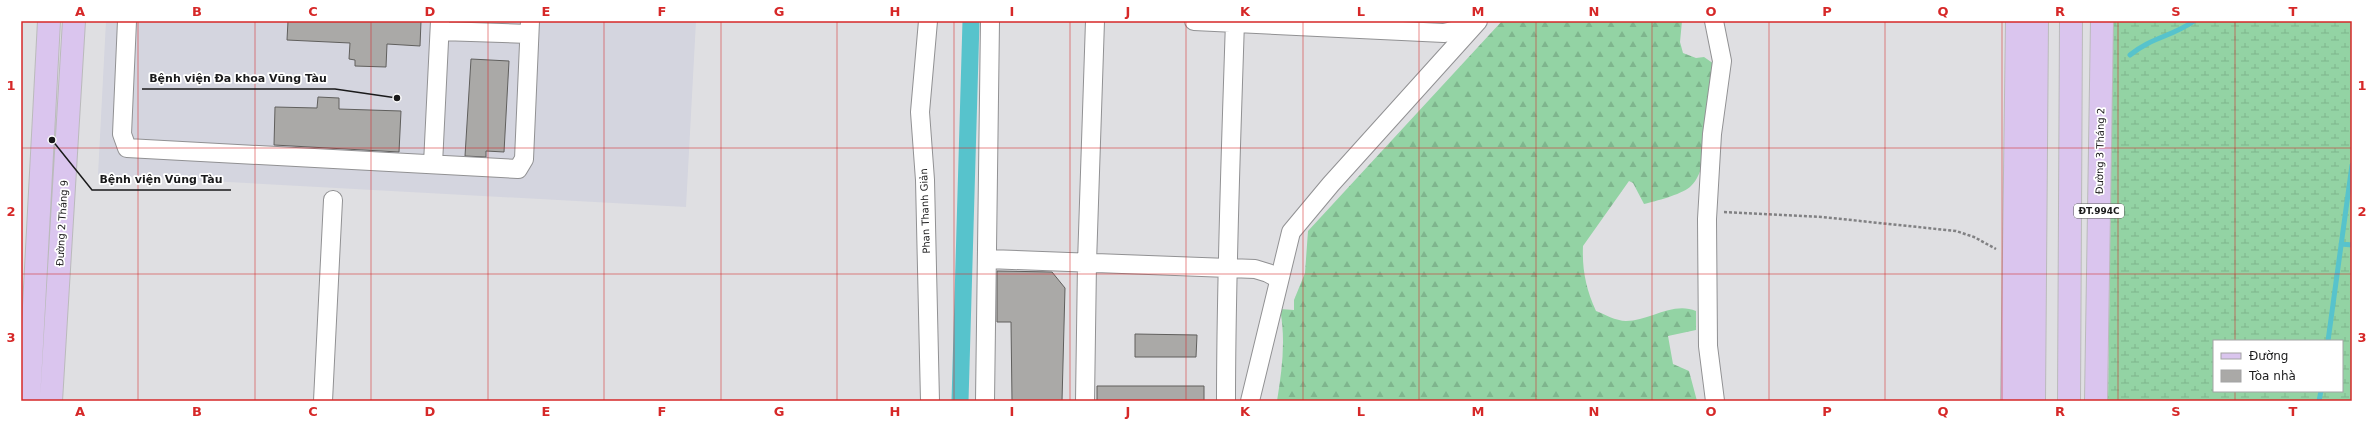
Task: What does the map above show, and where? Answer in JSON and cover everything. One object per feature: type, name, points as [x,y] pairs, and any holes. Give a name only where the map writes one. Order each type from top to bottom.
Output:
[{"type":"main road","points":[[29,401],[49,21]]},
{"type":"main road","name":"Đường 2 Tháng 9","points":[[51,401],[74,21]]},
{"type":"main road","points":[[2012,401],[2017,21]]},
{"type":"main road","points":[[2034,401],[2037,21]]},
{"type":"main road","name":"ĐT.994C","points":[[2069,401],[2071,21]]},
{"type":"main road","name":"Đường 3 Tháng 2","points":[[2096,401],[2102,21]]},
{"type":"street","points":[[127,21],[122,134],[127,148],[518,169],[524,159],[530,27],[440,26],[433,164]]},
{"type":"street","name":"Phan Thanh Giản","points":[[928,21],[920,112],[925,180],[930,401]]},
{"type":"street","points":[[985,401],[990,21]]},
{"type":"street","points":[[1085,401],[1087,263],[1095,21]]},
{"type":"street","points":[[1194,21],[1444,33],[1475,23]]},
{"type":"street","points":[[1714,21],[1722,61],[1712,134],[1708,211],[1708,346],[1715,401]]},
{"type":"street","points":[[1226,401],[1226,268],[1234,107],[1235,22]]},
{"type":"street","points":[[1250,401],[1291,232],[1331,184],[1475,23]]},
{"type":"street","points":[[323,401],[333,200]]},
{"type":"street","points":[[988,259],[1255,269],[1268,272],[1279,279]]},
{"type":"path","points":[[1708,211],[1822,217],[1956,231],[1986,243],[2014,260]]},
{"type":"shaded area","points":[[106,21],[696,21],[686,207],[98,175]]},
{"type":"green space","points":[[1502,21],[1682,21],[1680,42],[1683,53],[1696,58],[1704,57],[1717,66],[1713,111],[1707,149],[1703,165],[1697,178],[1690,187],[1680,193],[1644,204],[1633,183],[1629,181],[1583,246],[1585,279],[1596,311],[1614,319],[1626,321],[1679,308],[1696,311],[1696,330],[1668,336],[1673,364],[1689,371],[1697,401],[1277,401],[1282,366],[1283,344],[1280,309],[1294,310],[1294,300],[1305,273],[1308,231]]},
{"type":"green space","points":[[2113,21],[2352,21],[2352,401],[2108,401]]},
{"type":"building","points":[[288,21],[421,21],[420,46],[387,44],[386,67],[355,66],[355,60],[349,59],[350,43],[287,40]]},
{"type":"building","points":[[471,59],[509,61],[504,152],[486,151],[486,157],[465,156]]},
{"type":"building","points":[[318,97],[339,98],[339,109],[401,111],[399,152],[274,145],[275,107],[317,108]]},
{"type":"building","points":[[997,271],[1052,272],[1065,288],[1062,401],[1012,401],[1011,322],[997,322]]},
{"type":"building","points":[[1135,334],[1197,335],[1196,357],[1135,357]]},
{"type":"building","points":[[1097,386],[1204,386],[1204,401],[1097,401]]},
{"type":"waterway","points":[[960,401],[971,21]]},
{"type":"waterway","points":[[2130,55],[2146,44],[2177,31],[2194,21]]},
{"type":"waterway","points":[[2328,340],[2352,165]]},
{"type":"waterway","points":[[2341,244],[2352,245]]},
{"type":"waterway","points":[[2319,401],[2321,392]]},
{"type":"place","name":"Bệnh viện Đa khoa Vũng Tàu","points":[[397,98]]},
{"type":"place","name":"Bệnh viện Vũng Tàu","points":[[52,140]]}]
